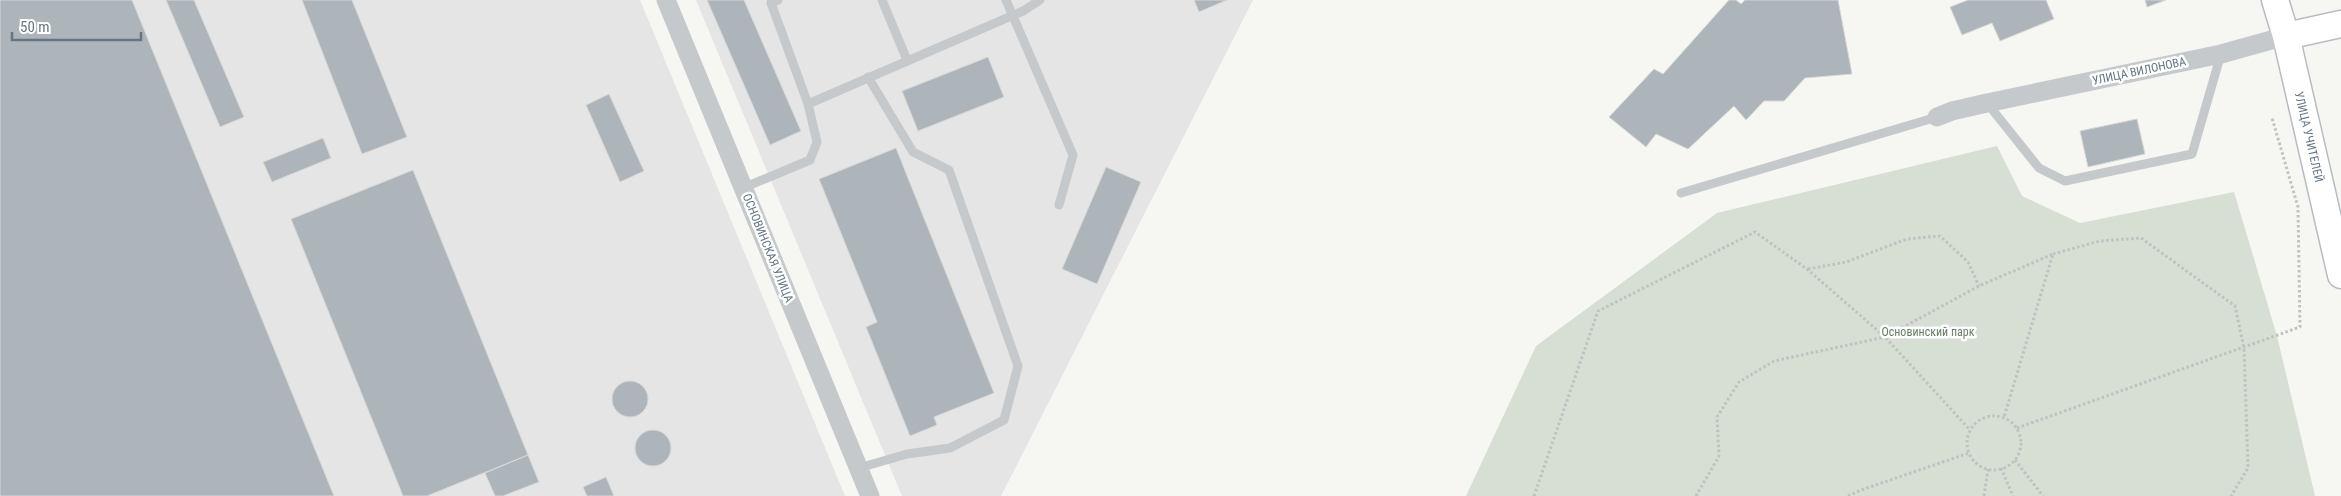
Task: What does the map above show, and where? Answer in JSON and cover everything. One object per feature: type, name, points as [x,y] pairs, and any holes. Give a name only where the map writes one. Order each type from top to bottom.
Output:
[{"type":"main road","name":"УЛИЦА УЧИТЕЛЕЙ","points":[[2275,0],[2286,36],[2341,275]]},
{"type":"main road","name":"УЛИЦА ВИЛОНОВА","points":[[2286,36],[2341,24]]},
{"type":"street","name":"ОСНОВИНСКАЯ УЛИЦА","points":[[666,0],[870,496]]},
{"type":"street","name":"УЛИЦА ВИЛОНОВА","points":[[1937,117],[1952,111],[1987,103],[2221,54],[2286,36]]},
{"type":"lane","points":[[743,188],[810,160],[817,142],[808,104],[771,3],[778,0]]},
{"type":"lane","points":[[882,0],[907,60]]},
{"type":"lane","points":[[1006,0],[1073,155],[1059,205]]},
{"type":"lane","points":[[808,104],[1012,16],[1040,0]]},
{"type":"lane","points":[[1987,103],[2039,168],[2065,181],[2192,154],[2221,54]]},
{"type":"lane","points":[[859,468],[907,454],[950,448],[1004,420],[1018,366],[949,170],[913,152],[868,77]]},
{"type":"lane","points":[[1681,193],[1937,117]]},
{"type":"path","points":[[2017,428],[2300,327],[2298,207],[2272,118]]},
{"type":"path","points":[[1534,496],[1598,311],[1755,232],[1807,270],[1885,337],[1970,430]]},
{"type":"path","points":[[1807,270],[1846,262],[1907,239],[1940,236],[1968,262],[1979,286]]},
{"type":"path","points":[[1696,496],[1719,456],[1716,418],[1739,382],[1774,361],[1885,337],[1979,286],[2053,254],[2100,241],[2140,238],[2235,306],[2244,348],[2248,468],[2231,496]]},
{"type":"path","points":[[2004,417],[2053,254]]},
{"type":"path","points":[[1988,416],[2004,417],[2017,428],[2021,444],[2014,460],[2002,468],[1988,469],[1974,460],[1969,453],[1967,445],[1970,430],[1981,419],[1988,416]]},
{"type":"path","points":[[1848,496],[1860,490],[1969,453]]},
{"type":"path","points":[[2014,460],[2043,496]]},
{"type":"path","points":[[2002,468],[2012,496]]},
{"type":"path","points":[[1984,496],[1988,469]]},
{"type":"shaded area","points":[[0,0],[640,0],[845,496],[0,496]]},
{"type":"shaded area","points":[[696,0],[1253,0],[1001,496],[902,496]]},
{"type":"green space","name":"Основинский парк","points":[[1997,146],[2022,196],[2080,223],[2234,192],[2277,336],[2315,496],[1466,496],[1536,346],[1717,213]]},
{"type":"building","points":[[0,0],[132,0],[334,496],[0,496]]},
{"type":"building","points":[[166,0],[194,0],[244,117],[220,127]]},
{"type":"building","points":[[302,0],[352,0],[407,137],[362,154]]},
{"type":"building","points":[[707,0],[744,0],[801,131],[770,145]]},
{"type":"building","points":[[1194,0],[1227,0],[1199,12]]},
{"type":"building","points":[[1729,0],[1736,0],[1741,4],[1745,0],[1838,0],[1852,74],[1805,78],[1784,101],[1764,101],[1746,120],[1734,106],[1688,149],[1656,134],[1646,147],[1609,117],[1654,69],[1663,74]]},
{"type":"building","points":[[1968,0],[2046,0],[2054,19],[2000,41],[1992,23],[1962,35],[1950,7]]},
{"type":"building","points":[[2145,0],[2166,0],[2147,7]]},
{"type":"building","points":[[988,57],[1004,97],[918,131],[902,91]]},
{"type":"building","points":[[609,94],[644,171],[620,182],[586,105]]},
{"type":"building","points":[[2137,119],[2145,154],[2088,167],[2080,131]]},
{"type":"building","points":[[323,138],[331,158],[272,182],[263,162]]},
{"type":"building","points":[[896,148],[994,393],[934,417],[937,425],[910,436],[866,327],[877,322],[819,179]]},
{"type":"building","points":[[1106,167],[1141,182],[1097,284],[1062,269]]},
{"type":"building","points":[[413,170],[528,455],[427,496],[403,496],[291,219]]},
{"type":"building","points":[[630,381],[637,382],[643,386],[647,392],[647,406],[643,412],[637,416],[630,417],[623,416],[617,412],[613,406],[612,399],[613,392],[617,386],[623,382]]},
{"type":"building","points":[[653,430],[660,431],[666,435],[670,441],[670,455],[666,461],[660,465],[653,466],[646,465],[640,461],[636,455],[635,448],[636,441],[640,435],[646,431]]},
{"type":"building","points":[[528,455],[539,482],[503,496],[495,496],[485,473]]},
{"type":"building","points":[[606,477],[614,496],[587,496],[583,487]]}]
